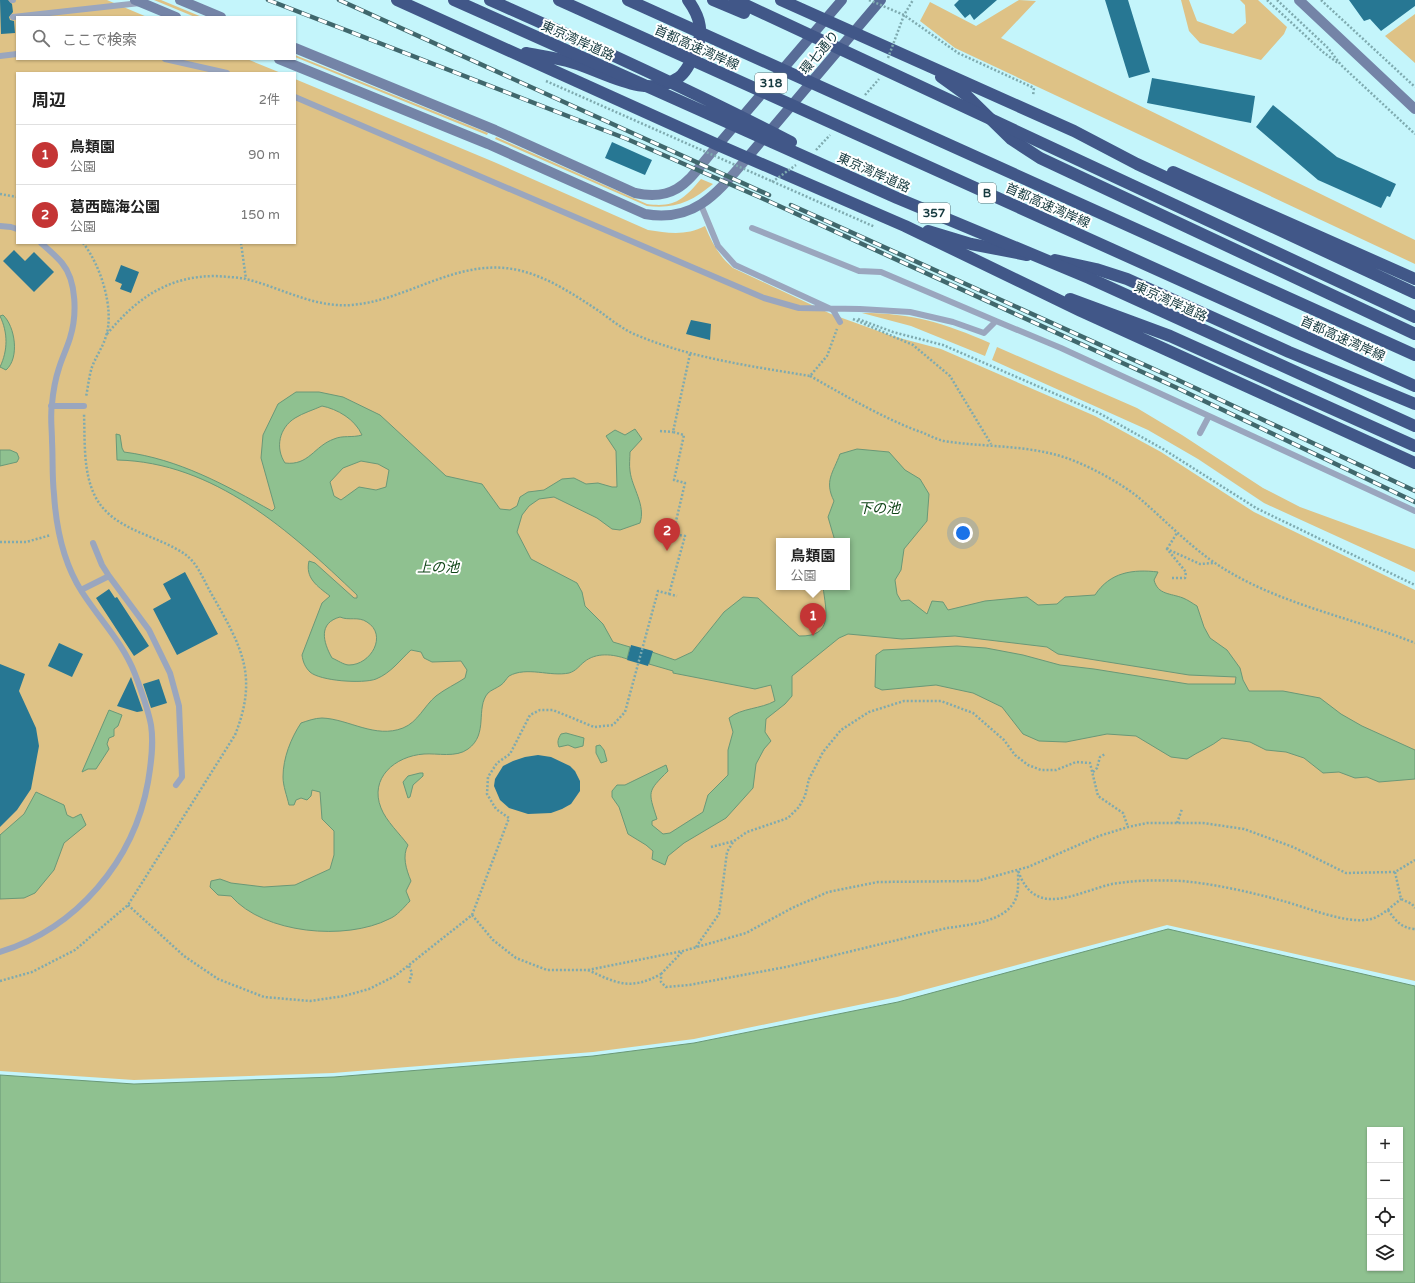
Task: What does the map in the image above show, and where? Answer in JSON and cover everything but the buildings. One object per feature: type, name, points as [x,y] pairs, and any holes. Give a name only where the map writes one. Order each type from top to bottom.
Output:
[{"type":"highway","points":[[397,0],[718,145],[905,226],[1081,311],[1415,462]]},
{"type":"highway","points":[[403,0],[441,20]]},
{"type":"highway","name":"東京湾岸道路","points":[[454,0],[897,198],[1088,278],[1415,426]]},
{"type":"highway","points":[[490,0],[610,53],[720,105],[897,198]]},
{"type":"highway","name":"首都高速湾岸線","points":[[559,0],[1415,386]]},
{"type":"highway","name":"首都高速湾岸線","points":[[628,0],[1415,355]]},
{"type":"highway","points":[[510,50],[573,62],[615,79],[641,85],[662,86],[679,78],[689,65],[699,44],[702,31],[700,19],[688,0]]},
{"type":"highway","points":[[713,0],[925,88]]},
{"type":"highway","points":[[734,0],[1415,317]]},
{"type":"highway","points":[[781,0],[1074,131],[1137,164],[1415,293]]},
{"type":"highway","points":[[917,60],[966,95],[1011,139],[1040,158],[1415,334]]},
{"type":"highway","points":[[1074,131],[1116,146],[1415,279]]},
{"type":"highway","points":[[905,226],[950,236],[972,244],[1096,269],[1127,279],[1289,352],[1415,404]]},
{"type":"highway","points":[[1015,278],[1170,336],[1415,446]]},
{"type":"main road","name":"環七通り","points":[[718,145],[842,0]]},
{"type":"main road","name":"環七通り","points":[[748,158],[881,0]]},
{"type":"street","points":[[180,0],[219,16]]},
{"type":"street","points":[[1299,0],[1415,109]]},
{"type":"street","points":[[138,1],[174,16]]},
{"type":"street","points":[[296,48],[494,130],[635,193],[654,196],[663,195],[679,188],[718,145]]},
{"type":"street","points":[[281,60],[488,144],[645,214],[663,216],[673,215],[701,205],[716,194],[748,158]]},
{"type":"lane","points":[[22,16],[138,1]]},
{"type":"lane","points":[[0,56],[16,54]]},
{"type":"lane","points":[[169,60],[223,72]]},
{"type":"lane","points":[[296,96],[386,139],[764,298],[799,308],[910,312],[953,322],[984,333],[996,321]]},
{"type":"lane","points":[[701,205],[718,246],[735,265],[833,310],[840,322]]},
{"type":"lane","points":[[0,226],[11,227],[16,230]]},
{"type":"lane","points":[[752,228],[859,271],[881,272],[1061,348],[1415,511]]},
{"type":"lane","points":[[0,952],[44,933],[69,916],[94,893],[113,870],[127,846],[136,826],[145,798],[152,750],[150,724],[135,674],[119,642],[81,590],[58,533],[54,494],[51,406],[58,369],[71,336],[74,313],[74,290],[63,264],[42,244]]},
{"type":"lane","points":[[51,406],[84,406]]},
{"type":"lane","points":[[1200,433],[1209,416]]},
{"type":"lane","points":[[93,543],[102,565],[109,576],[149,630],[170,673],[179,706],[182,777],[176,785]]},
{"type":"lane","points":[[81,590],[109,576]]},
{"type":"path","points":[[869,0],[904,15],[958,53],[1034,88],[1033,96]]},
{"type":"path","points":[[1267,0],[1323,52],[1342,65]]},
{"type":"path","points":[[1277,0],[1328,48],[1342,65],[1415,134]]},
{"type":"path","points":[[1321,0],[1415,87]]},
{"type":"path","points":[[546,81],[875,227]]},
{"type":"path","points":[[0,194],[16,197]]},
{"type":"path","points":[[241,244],[246,279]]},
{"type":"path","points":[[107,335],[122,316],[143,298],[169,283],[200,276],[246,279],[304,300],[328,304],[353,305],[383,298],[459,272],[487,268],[517,270],[547,280],[570,291],[632,333],[690,354],[810,376],[893,422],[942,440],[1028,448],[1075,461],[1108,477],[1137,497],[1177,533],[1215,563],[1255,586],[1294,603],[1382,629],[1415,643]]},
{"type":"path","points":[[833,310],[913,345],[950,376],[991,445]]},
{"type":"path","points":[[853,317],[893,332],[943,345],[1097,412],[1163,449],[1256,508],[1415,585]]},
{"type":"path","points":[[810,376],[827,356],[840,322]]},
{"type":"path","points":[[673,432],[690,354]]},
{"type":"path","points":[[660,431],[684,435],[674,480],[685,483],[673,534]]},
{"type":"path","points":[[664,532],[685,536],[669,594]]},
{"type":"path","points":[[0,542],[26,542],[58,533]]},
{"type":"path","points":[[1166,549],[1177,533]]},
{"type":"path","points":[[1166,549],[1200,564],[1215,563]]},
{"type":"path","points":[[1166,549],[1186,572],[1185,578],[1172,578]]},
{"type":"path","points":[[128,905],[184,956],[218,979],[264,997],[310,1001],[344,996],[369,989],[395,976],[472,916],[509,818],[496,809],[487,794],[488,777],[497,763],[510,754],[530,715],[540,710],[553,710],[594,727],[613,725],[626,712],[643,642],[658,591],[677,596]]},
{"type":"path","points":[[711,847],[734,841],[748,832],[788,818],[799,807],[805,796],[808,779],[823,752],[841,730],[869,712],[904,701],[941,701],[973,714],[1004,740],[1015,755],[1028,765],[1041,770],[1056,770],[1076,762],[1090,763],[1098,796],[1123,813],[1128,827]]},
{"type":"path","points":[[1093,772],[1097,768],[1100,756],[1105,754]]},
{"type":"path","points":[[1177,823],[1182,810]]},
{"type":"path","points":[[472,916],[493,940],[516,958],[547,970],[588,970],[683,951],[746,933],[792,908],[828,892],[878,882],[977,881],[1028,867],[1099,836],[1128,827],[1148,823],[1203,823],[1244,829],[1294,847],[1346,873],[1395,872],[1415,860]]},
{"type":"path","points":[[696,947],[718,914],[727,852],[734,841]]},
{"type":"path","points":[[1018,870],[1022,883],[1031,893],[1046,900],[1058,900],[1112,884],[1135,880],[1166,880],[1192,882],[1253,894],[1347,919],[1371,919],[1388,910],[1401,899]]},
{"type":"path","points":[[661,974],[661,982],[666,987],[688,985],[786,967],[985,920],[1000,915],[1010,908],[1016,898],[1018,870]]},
{"type":"path","points":[[1395,872],[1401,899]]},
{"type":"path","points":[[1401,899],[1412,904],[1415,908]]},
{"type":"path","points":[[1388,910],[1399,924],[1407,928],[1415,929]]},
{"type":"path","points":[[588,970],[617,983],[633,984],[649,981],[661,974],[683,951]]},
{"type":"path","points":[[408,966],[412,973],[409,983]]},
{"type":"shaded area","points":[[0,0],[107,0],[145,16],[16,16],[16,60],[249,60],[279,72],[16,72],[16,244],[296,244],[296,79],[494,162],[648,230],[677,233],[691,231],[705,226],[716,249],[733,268],[831,314],[892,336],[941,349],[1095,416],[1161,452],[1254,512],[1415,590],[1415,981],[1167,925],[897,997],[694,1039],[593,1052],[333,1073],[134,1080],[0,1071]]},
{"type":"shaded area","points":[[154,0],[161,0],[200,16],[193,16]]},
{"type":"shaded area","points":[[1019,0],[1036,1],[1001,38],[1415,240],[1415,264],[955,48],[920,21],[930,2],[976,26]]},
{"type":"shaded area","points":[[1181,0],[1189,0],[1197,21],[1233,34],[1246,23],[1245,5],[1240,0],[1258,0],[1287,27],[1284,34],[1261,60],[1200,43],[1189,31]]},
{"type":"shaded area","points":[[1415,14],[1415,63],[1385,36]]},
{"type":"shaded area","points":[[296,55],[488,133],[487,135],[296,57]]},
{"type":"shaded area","points":[[496,137],[647,204],[665,205],[672,203],[684,197],[701,179],[713,184],[690,200],[683,203],[657,207],[647,206],[495,139]]},
{"type":"shaded area","points":[[862,313],[880,313],[928,320],[990,343],[985,356],[911,326]]},
{"type":"shaded area","points":[[997,347],[1137,408],[1182,435],[1263,488],[1300,507],[1415,549],[1415,572],[1264,503],[1198,459],[1148,430],[992,360]]},
{"type":"water","points":[[3,315],[7,320],[13,334],[14,342],[13,358],[6,370],[0,367],[6,348],[6,335],[0,316]]},
{"type":"water","name":"上の池","points":[[296,392],[319,392],[343,397],[380,415],[446,476],[482,484],[500,509],[510,510],[517,506],[520,497],[528,492],[544,490],[562,479],[574,478],[586,484],[598,483],[617,487],[616,451],[606,436],[615,430],[625,435],[635,429],[642,439],[630,452],[631,477],[641,510],[640,523],[620,530],[612,529],[597,518],[554,497],[539,499],[529,506],[522,515],[517,532],[531,559],[577,583],[582,592],[585,606],[603,624],[613,642],[630,647],[627,659],[610,655],[599,655],[584,662],[576,670],[569,673],[554,674],[523,672],[509,676],[502,684],[488,693],[484,699],[478,736],[468,749],[463,752],[452,754],[424,754],[413,756],[403,759],[387,770],[379,787],[378,797],[386,818],[408,845],[405,858],[406,867],[411,881],[406,891],[410,901],[392,918],[371,926],[351,930],[306,930],[284,926],[264,919],[246,909],[231,896],[218,895],[210,887],[211,881],[220,879],[231,883],[264,887],[295,885],[330,869],[334,855],[334,831],[322,819],[320,792],[312,790],[311,796],[307,800],[301,798],[296,800],[294,805],[289,805],[284,784],[284,763],[291,742],[301,723],[322,718],[332,719],[372,730],[393,731],[403,728],[413,722],[436,696],[465,678],[467,670],[461,661],[432,662],[424,658],[421,652],[411,650],[386,673],[370,681],[342,681],[323,678],[310,672],[304,664],[302,655],[322,603],[330,596],[310,577],[308,567],[309,561],[315,563],[354,598],[357,598],[357,595],[305,547],[277,525],[248,504],[218,487],[186,473],[152,464],[117,460],[116,434],[120,435],[124,452],[144,455],[201,474],[272,511],[275,508],[261,458],[263,435],[278,404]],"holes":[[[322,406],[339,412],[345,416],[355,424],[362,435],[334,439],[321,446],[306,459],[300,462],[285,463],[280,451],[280,439],[285,427],[298,416]],[[361,461],[378,464],[389,470],[386,487],[376,490],[359,487],[341,500],[334,496],[330,482],[343,468]],[[340,617],[347,619],[360,619],[367,622],[376,634],[376,641],[370,655],[357,664],[349,665],[332,658],[326,646],[324,634],[325,628],[333,620]]]},
{"type":"water","name":"下の池","points":[[857,449],[889,452],[905,470],[920,479],[929,494],[927,521],[904,549],[901,570],[895,580],[897,594],[901,601],[909,600],[927,614],[932,601],[943,602],[948,610],[985,601],[1027,597],[1038,605],[1057,604],[1065,597],[1095,595],[1108,581],[1123,574],[1140,571],[1158,572],[1154,580],[1158,588],[1165,593],[1178,596],[1197,606],[1204,627],[1210,638],[1227,650],[1240,668],[1243,680],[1249,691],[1283,691],[1320,698],[1341,714],[1362,726],[1415,750],[1415,779],[1379,782],[1367,777],[1355,778],[1339,772],[1323,773],[1304,758],[1286,752],[1266,750],[1250,742],[1222,738],[1187,759],[1171,757],[1136,736],[1107,734],[1066,742],[1039,741],[1023,734],[1002,707],[973,693],[936,685],[882,690],[875,687],[876,655],[883,650],[957,646],[986,648],[1023,655],[1060,665],[1188,684],[1235,684],[1236,677],[1189,675],[1058,654],[1047,647],[955,636],[902,639],[848,634],[839,638],[792,676],[792,696],[785,704],[766,719],[765,732],[771,741],[764,749],[756,764],[753,788],[726,818],[684,843],[668,856],[665,865],[652,859],[653,851],[628,834],[619,807],[612,797],[612,791],[617,785],[625,785],[666,765],[668,771],[656,783],[651,792],[652,803],[657,819],[652,821],[652,825],[663,834],[670,833],[703,812],[708,795],[728,775],[728,750],[733,732],[729,718],[739,712],[764,706],[775,701],[771,685],[755,689],[673,673],[673,671],[649,664],[652,652],[675,660],[692,652],[724,612],[743,597],[758,598],[799,636],[810,635],[818,632],[823,627],[826,613],[823,590],[850,590],[850,538],[834,538],[828,517],[834,501],[831,494],[830,482],[832,472],[840,454]]},
{"type":"water","points":[[0,450],[10,450],[17,453],[19,458],[17,462],[0,466]]},
{"type":"water","points":[[109,710],[122,715],[118,726],[114,729],[114,736],[109,738],[107,744],[109,749],[96,769],[88,769],[82,772]]},
{"type":"water","points":[[566,733],[584,738],[583,746],[575,748],[568,745],[559,747],[559,737],[561,734]]},
{"type":"water","points":[[600,745],[604,750],[607,761],[601,763],[596,753],[596,746]]},
{"type":"water","points":[[423,773],[423,776],[413,785],[410,797],[408,798],[403,782],[408,776]]},
{"type":"water","points":[[36,792],[64,805],[67,815],[73,818],[81,814],[86,825],[64,843],[54,870],[35,893],[24,898],[0,899],[0,835],[24,814]]},
{"type":"water","points":[[1168,929],[1415,986],[1415,1283],[0,1283],[0,1075],[134,1084],[334,1077],[593,1056],[694,1043],[898,1002]]},
{"type":"railway","points":[[268,0],[627,139],[766,200],[1175,387],[1415,502]]},
{"type":"railway","points":[[339,0],[769,195]]},
{"type":"railway","points":[[791,205],[1178,380],[1415,491]]},
{"type":"place","name":"葛西臨海公園","points":[[667,551]]},
{"type":"place","name":"鳥類園","points":[[813,636]]}]
